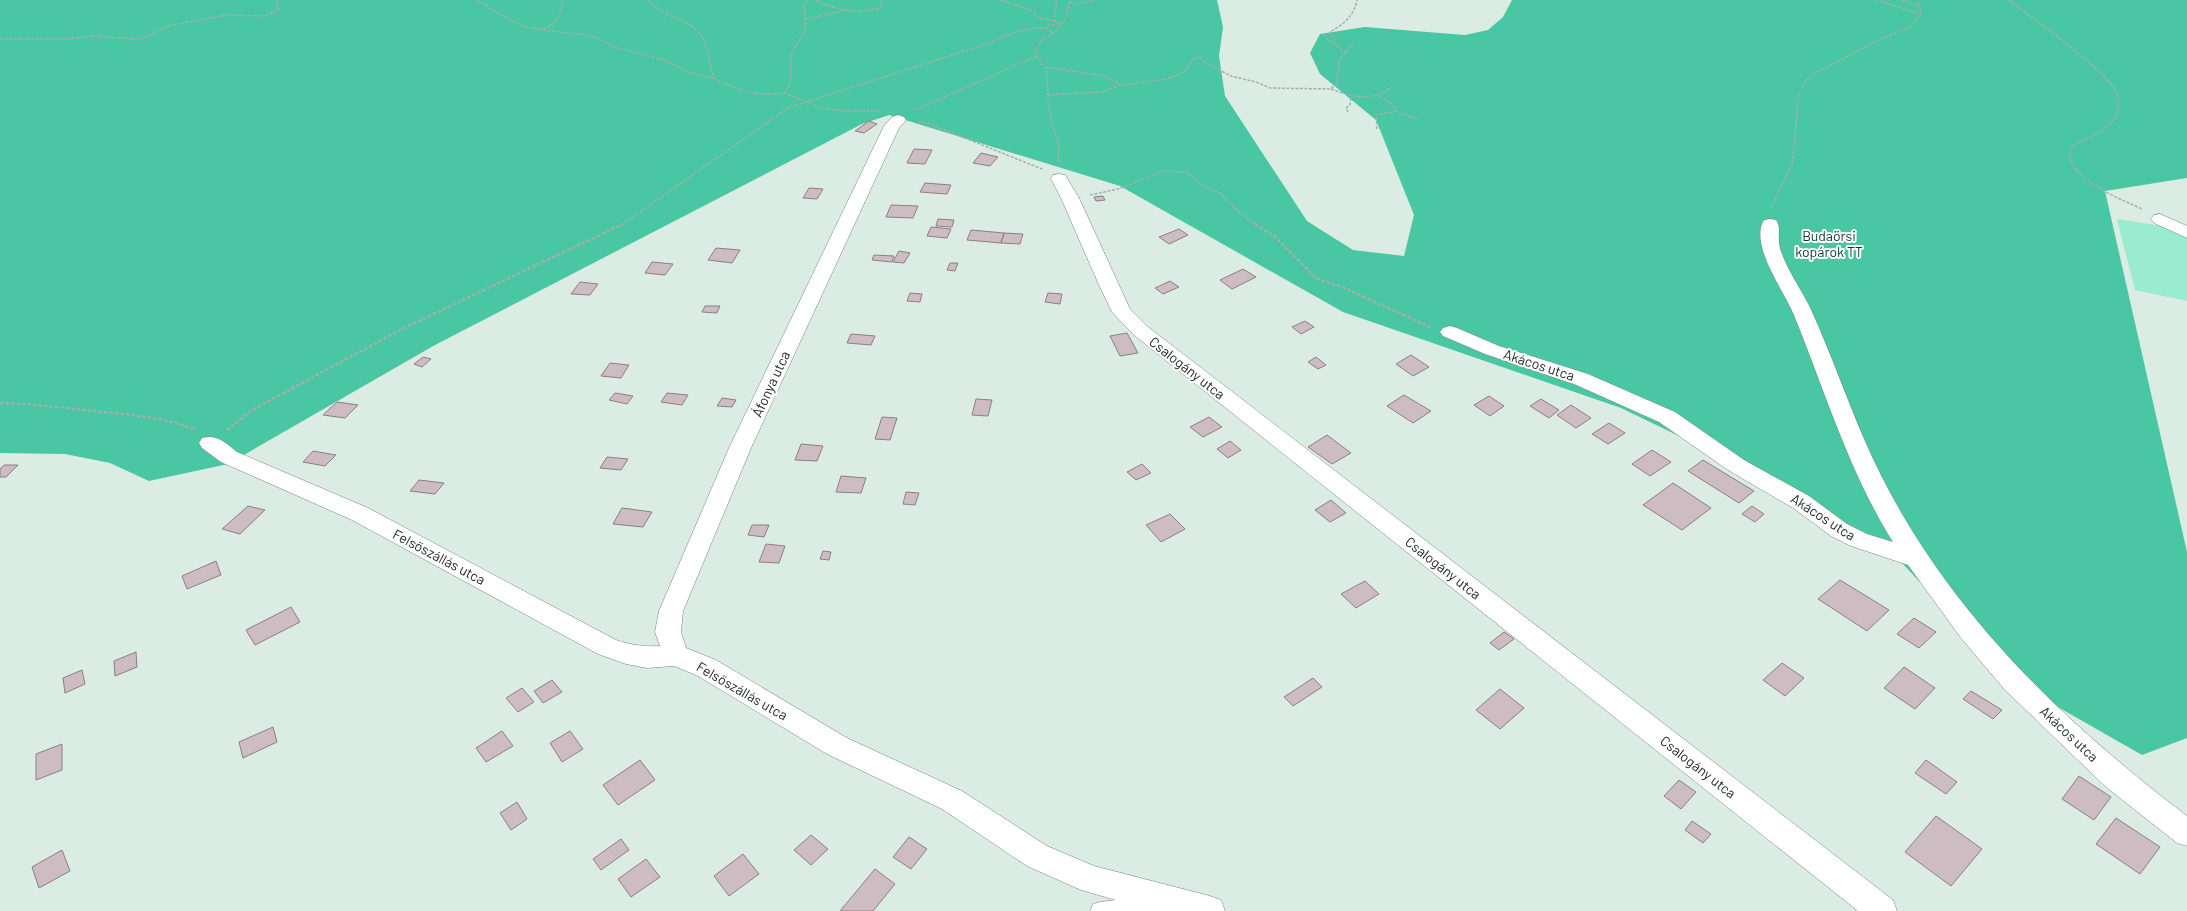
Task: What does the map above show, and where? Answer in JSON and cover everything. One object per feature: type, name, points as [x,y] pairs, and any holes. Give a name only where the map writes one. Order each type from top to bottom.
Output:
[{"type":"street","name":"Áfonya utca","points":[[676,656],[668,632],[671,611],[740,448],[896,121]]},
{"type":"street","name":"Csalogány utca","points":[[1065,189],[1108,285],[1122,312],[1141,331],[1882,911]]},
{"type":"street","points":[[2160,219],[2187,233]]},
{"type":"street","points":[[1770,224],[1770,245],[1802,312],[1824,370],[1879,496],[1895,527],[1916,559]]},
{"type":"street","name":"Akácos utca","points":[[1450,332],[1492,350],[1581,379],[1667,416],[1736,465],[1801,502],[1839,530],[1859,540],[1916,559],[1970,631],[2014,682],[2116,778],[2187,834]]},
{"type":"street","name":"Felsőszállás utca","points":[[210,443],[229,457],[360,514],[607,648],[626,654],[647,657],[676,656],[707,668],[837,746],[952,800],[1037,856],[1092,880],[1210,911]]},
{"type":"lane","points":[[1100,911],[1138,906],[1201,911]]},
{"type":"path","points":[[0,39],[62,39],[93,36],[136,39],[148,36],[168,26],[230,15],[269,15],[279,10],[277,0]]},
{"type":"path","points":[[478,0],[522,27],[534,31],[543,30],[600,39],[611,46],[640,55],[664,60],[689,72],[715,78],[751,94],[763,96],[784,92],[804,102],[833,110],[898,111],[896,121],[927,122],[1045,170],[1065,189],[1118,189],[1164,171],[1180,170],[1186,172],[1202,184],[1220,193],[1242,215],[1274,236],[1317,279],[1340,286],[1429,326],[1450,332]]},
{"type":"path","points":[[543,30],[555,22],[563,0]]},
{"type":"path","points":[[648,0],[663,14],[693,27],[700,34],[715,78]]},
{"type":"path","points":[[784,92],[790,84],[791,53],[806,30],[804,4],[808,0]]},
{"type":"path","points":[[815,0],[827,7],[845,11]]},
{"type":"path","points":[[806,19],[845,11],[878,9],[882,6],[882,0]]},
{"type":"path","points":[[1000,0],[1031,10],[1039,18],[1054,23],[1062,23]]},
{"type":"path","points":[[1054,23],[1057,0]]},
{"type":"path","points":[[1065,189],[1059,147],[1052,125],[1047,95],[1047,72],[1037,56],[1036,50],[1038,44],[1054,33],[1062,23],[1068,13],[1070,1],[1079,4],[1094,0]]},
{"type":"path","points":[[1333,43],[1335,38],[1330,32],[1341,26],[1355,12],[1357,0]]},
{"type":"path","points":[[1876,0],[1921,14]]},
{"type":"path","points":[[1902,0],[1920,7]]},
{"type":"path","points":[[1770,224],[1771,204],[1792,164],[1799,92],[1809,77],[1874,42],[1911,27],[1921,14],[1918,0]]},
{"type":"path","points":[[2009,0],[2098,68],[2109,80],[2119,99],[2117,114],[2110,125],[2072,146],[2070,157],[2075,168],[2088,181],[2160,219]]},
{"type":"path","points":[[0,403],[82,409],[166,420],[198,431],[210,443],[252,410],[279,397],[295,386],[402,329],[621,225],[773,117],[804,102],[986,44],[1015,32],[1033,28],[1046,28],[1054,23]]},
{"type":"path","points":[[1046,28],[1054,33]]},
{"type":"path","points":[[1323,34],[1346,52]]},
{"type":"path","points":[[1330,89],[1337,84],[1339,61],[1353,44]]},
{"type":"path","points":[[932,102],[952,95],[973,83],[1037,56]]},
{"type":"path","points":[[1047,95],[1101,92],[1121,85],[1171,77],[1185,72],[1189,63],[1200,56],[1204,62],[1211,64],[1231,76],[1256,82],[1270,88],[1299,87],[1330,89],[1351,96],[1370,98],[1384,94],[1392,87]]},
{"type":"path","points":[[1045,68],[1102,75],[1113,79],[1121,85]]},
{"type":"path","points":[[1348,112],[1346,108],[1350,105],[1351,96]]},
{"type":"path","points":[[1379,96],[1390,102],[1396,111]]},
{"type":"path","points":[[1377,129],[1376,116],[1396,111],[1418,119]]},
{"type":"green space","name":"Budaörsi kopárok TT","points":[[0,0],[1217,0],[1223,27],[1219,56],[1225,96],[1307,221],[1353,250],[1404,256],[1414,215],[1376,120],[1320,74],[1310,53],[1320,34],[1365,27],[1465,35],[1488,30],[1503,17],[1512,0],[2187,0],[2187,178],[2105,191],[2187,552],[2187,738],[2142,755],[2014,682],[1902,563],[1846,540],[1708,450],[1621,408],[1343,312],[1120,186],[889,115],[862,124],[435,345],[228,464],[149,481],[110,463],[65,454],[0,453]]},
{"type":"green space","points":[[2117,219],[2168,227],[2187,237],[2187,301],[2135,290]]},
{"type":"building","points":[[869,121],[877,124],[864,133],[855,131]]},
{"type":"building","points":[[914,149],[932,150],[925,164],[907,163]]},
{"type":"building","points":[[981,153],[998,157],[990,166],[973,163]]},
{"type":"building","points":[[925,183],[951,185],[947,194],[920,192]]},
{"type":"building","points":[[809,188],[823,189],[817,199],[803,198]]},
{"type":"building","points":[[1103,196],[1105,200],[1096,201],[1094,197]]},
{"type":"building","points":[[891,205],[918,206],[913,218],[886,217]]},
{"type":"building","points":[[938,219],[954,220],[952,227],[936,226]]},
{"type":"building","points":[[931,227],[951,229],[947,238],[927,236]]},
{"type":"building","points":[[1179,229],[1188,235],[1169,244],[1159,237]]},
{"type":"building","points":[[971,230],[1004,233],[1001,243],[967,240]]},
{"type":"building","points":[[1004,233],[1023,234],[1020,244],[1001,243]]},
{"type":"building","points":[[716,248],[740,250],[732,263],[708,260]]},
{"type":"building","points":[[899,251],[910,253],[904,263],[893,262]]},
{"type":"building","points":[[874,255],[894,256],[892,262],[872,260]]},
{"type":"building","points":[[652,262],[673,264],[665,275],[645,273]]},
{"type":"building","points":[[950,263],[958,263],[955,271],[947,270]]},
{"type":"building","points":[[1243,269],[1256,277],[1232,289],[1220,280]]},
{"type":"building","points":[[1170,281],[1179,287],[1163,294],[1155,288]]},
{"type":"building","points":[[580,282],[598,284],[590,295],[571,294]]},
{"type":"building","points":[[910,293],[922,294],[920,302],[907,301]]},
{"type":"building","points":[[1048,293],[1062,294],[1060,304],[1045,302]]},
{"type":"building","points":[[705,306],[720,306],[717,313],[702,312]]},
{"type":"building","points":[[1305,321],[1314,327],[1301,334],[1292,327]]},
{"type":"building","points":[[1127,333],[1138,353],[1120,356],[1110,336]]},
{"type":"building","points":[[851,334],[875,336],[871,345],[847,343]]},
{"type":"building","points":[[1411,355],[1429,367],[1413,376],[1396,364]]},
{"type":"building","points":[[423,357],[431,359],[422,367],[414,364]]},
{"type":"building","points":[[1316,357],[1326,365],[1318,369],[1308,362]]},
{"type":"building","points":[[610,363],[629,365],[621,378],[601,376]]},
{"type":"building","points":[[615,393],[633,396],[627,404],[609,400]]},
{"type":"building","points":[[667,393],[688,395],[682,405],[661,402]]},
{"type":"building","points":[[1404,395],[1431,411],[1413,423],[1387,406]]},
{"type":"building","points":[[1489,396],[1504,406],[1490,416],[1474,405]]},
{"type":"building","points":[[722,398],[736,400],[732,407],[717,406]]},
{"type":"building","points":[[976,399],[992,400],[988,416],[972,415]]},
{"type":"building","points":[[1541,399],[1559,410],[1549,418],[1530,406]]},
{"type":"building","points":[[337,402],[358,405],[345,418],[323,415]]},
{"type":"building","points":[[1571,405],[1591,418],[1576,428],[1557,415]]},
{"type":"building","points":[[882,417],[897,418],[890,440],[875,439]]},
{"type":"building","points":[[1209,417],[1222,427],[1203,437],[1190,427]]},
{"type":"building","points":[[1609,423],[1625,433],[1608,444],[1592,434]]},
{"type":"building","points":[[1327,435],[1351,453],[1332,464],[1308,447]]},
{"type":"building","points":[[1230,441],[1241,450],[1228,458],[1217,449]]},
{"type":"building","points":[[801,444],[823,446],[817,461],[795,460]]},
{"type":"building","points":[[1652,450],[1671,462],[1650,476],[1632,464]]},
{"type":"building","points":[[313,451],[336,455],[325,466],[303,462]]},
{"type":"building","points":[[607,457],[628,459],[621,470],[600,468]]},
{"type":"building","points":[[1703,460],[1754,491],[1739,503],[1688,471]]},
{"type":"building","points":[[1142,464],[1151,473],[1136,480],[1127,472]]},
{"type":"building","points":[[4,465],[18,465],[6,477],[0,477],[0,469]]},
{"type":"building","points":[[841,476],[866,478],[861,493],[836,492]]},
{"type":"building","points":[[419,480],[444,483],[435,494],[410,491]]},
{"type":"building","points":[[1673,483],[1711,508],[1682,530],[1643,505]]},
{"type":"building","points":[[906,492],[919,493],[915,505],[903,504]]},
{"type":"building","points":[[1331,500],[1346,513],[1330,522],[1315,510]]},
{"type":"building","points":[[248,506],[265,510],[240,534],[222,529]]},
{"type":"building","points":[[1752,506],[1764,514],[1755,522],[1742,514]]},
{"type":"building","points":[[622,508],[652,512],[643,527],[613,524]]},
{"type":"building","points":[[1170,514],[1185,529],[1161,542],[1146,525]]},
{"type":"building","points":[[752,525],[769,525],[764,537],[748,535]]},
{"type":"building","points":[[766,544],[785,546],[779,563],[759,562]]},
{"type":"building","points":[[823,551],[831,552],[829,560],[820,559]]},
{"type":"building","points":[[216,561],[221,575],[187,589],[182,576]]},
{"type":"building","points":[[1840,580],[1889,610],[1867,631],[1818,599]]},
{"type":"building","points":[[1365,581],[1379,594],[1356,608],[1341,594]]},
{"type":"building","points":[[291,607],[300,622],[255,645],[246,630]]},
{"type":"building","points":[[1914,618],[1936,632],[1919,648],[1897,634]]},
{"type":"building","points":[[1504,632],[1514,639],[1499,650],[1490,643]]},
{"type":"building","points":[[136,652],[137,667],[115,676],[114,661]]},
{"type":"building","points":[[1782,663],[1804,678],[1785,696],[1763,680]]},
{"type":"building","points":[[1904,667],[1935,688],[1915,709],[1884,688]]},
{"type":"building","points":[[82,670],[85,684],[65,693],[63,678]]},
{"type":"building","points":[[1313,678],[1322,687],[1293,706],[1284,697]]},
{"type":"building","points":[[552,680],[562,692],[543,703],[534,691]]},
{"type":"building","points":[[522,688],[534,702],[518,712],[506,698]]},
{"type":"building","points":[[1500,689],[1524,708],[1500,729],[1476,710]]},
{"type":"building","points":[[1971,691],[2002,710],[1993,719],[1963,699]]},
{"type":"building","points":[[273,727],[277,742],[243,758],[239,742]]},
{"type":"building","points":[[502,731],[513,746],[486,762],[476,748]]},
{"type":"building","points":[[570,731],[583,749],[562,762],[550,743]]},
{"type":"building","points":[[62,744],[62,770],[36,780],[36,754]]},
{"type":"building","points":[[640,760],[655,780],[618,805],[603,785]]},
{"type":"building","points":[[1926,760],[1957,782],[1946,794],[1915,773]]},
{"type":"building","points":[[2079,776],[2111,797],[2094,820],[2062,799]]},
{"type":"building","points":[[1679,780],[1696,792],[1681,809],[1664,796]]},
{"type":"building","points":[[517,802],[527,819],[511,830],[500,813]]},
{"type":"building","points":[[1936,816],[1982,849],[1951,886],[1905,852]]},
{"type":"building","points":[[2116,818],[2160,847],[2140,874],[2096,844]]},
{"type":"building","points":[[1692,821],[1711,834],[1703,843],[1685,830]]},
{"type":"building","points":[[811,835],[828,849],[811,865],[794,850]]},
{"type":"building","points":[[909,837],[927,849],[911,869],[893,857]]},
{"type":"building","points":[[621,839],[629,850],[601,870],[593,859]]},
{"type":"building","points":[[62,850],[70,871],[39,888],[32,867]]},
{"type":"building","points":[[743,854],[759,874],[729,896],[714,876]]},
{"type":"building","points":[[646,859],[660,877],[631,897],[618,879]]},
{"type":"building","points":[[875,869],[895,884],[873,911],[840,911]]}]
